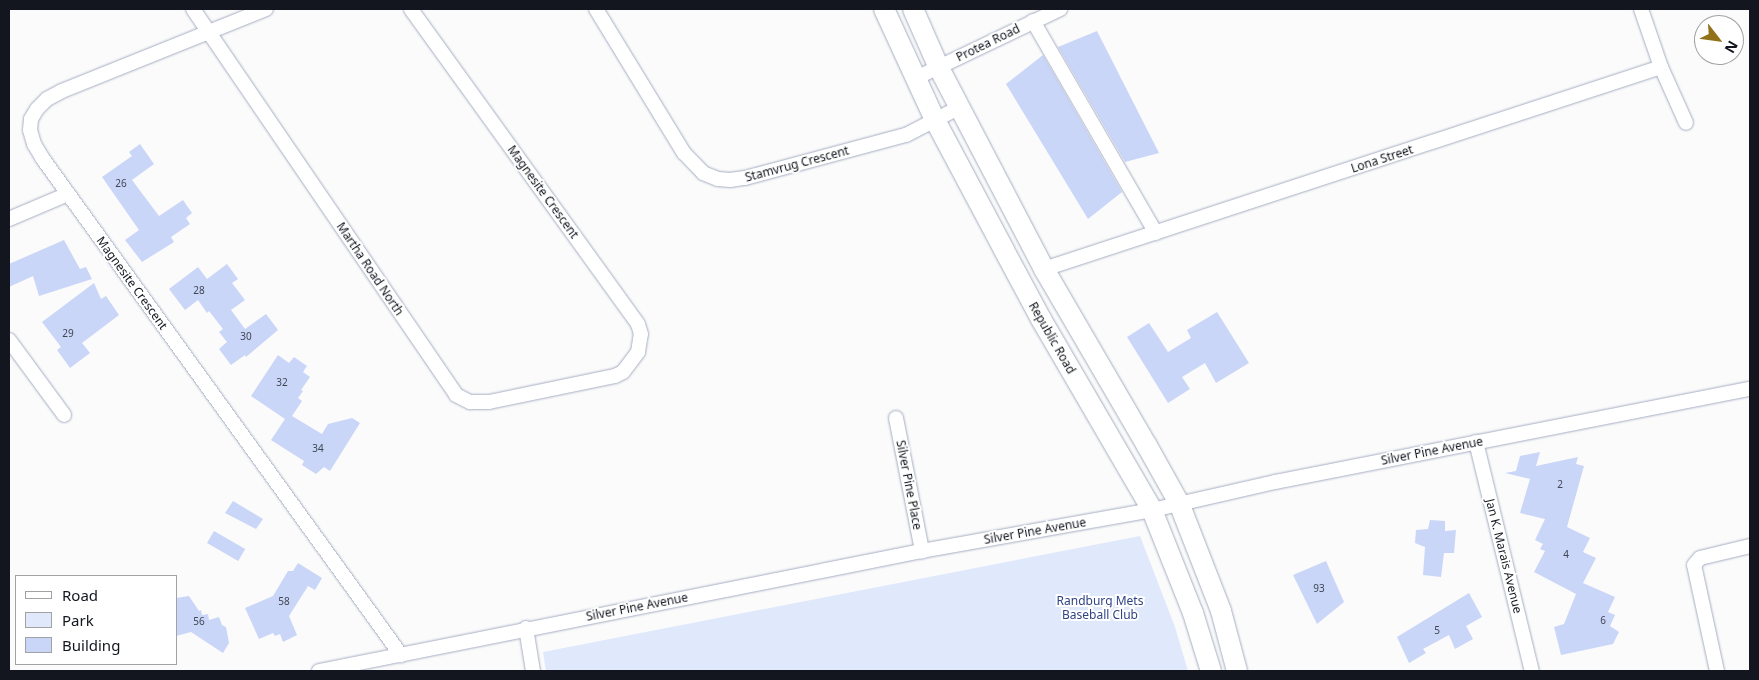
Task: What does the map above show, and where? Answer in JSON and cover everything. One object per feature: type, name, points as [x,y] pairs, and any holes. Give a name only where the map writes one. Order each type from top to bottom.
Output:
[{"type":"main road","name":"Republic Road","points":[[884,9],[935,120],[1041,319],[1152,510],[1193,614],[1210,671]]},
{"type":"main road","points":[[913,9],[940,68],[1044,270],[1179,503],[1221,611],[1237,671]]},
{"type":"street","name":"Martha Road North","points":[[193,9],[456,395],[470,402],[489,402],[615,376]]},
{"type":"street","name":"Magnesite Crescent","points":[[266,9],[62,91],[47,99],[37,109],[31,119],[30,130],[34,144],[68,194],[400,655]]},
{"type":"street","name":"Magnesite Crescent","points":[[411,9],[638,324],[641,334],[638,352],[629,366],[615,376]]},
{"type":"street","name":"Stamvrug Crescent","points":[[596,9],[684,153],[703,173],[718,179],[745,178],[887,140],[918,130],[960,107]]},
{"type":"street","name":"Protea Road","points":[[916,78],[940,68],[968,51],[1060,9]]},
{"type":"street","points":[[1641,9],[1661,67],[1686,124]]},
{"type":"street","points":[[1033,21],[1156,233]]},
{"type":"street","name":"Lona Street","points":[[1044,270],[1661,67]]},
{"type":"street","points":[[9,219],[68,194]]},
{"type":"street","points":[[9,340],[64,415]]},
{"type":"street","name":"Silver Pine Avenue","points":[[319,671],[526,628],[922,551],[1152,510],[1476,442],[1750,389]]},
{"type":"street","name":"Silver Pine Place","points":[[896,418],[922,551]]},
{"type":"street","name":"Jan K. Marais Avenue","points":[[1476,442],[1532,671]]},
{"type":"street","points":[[1717,671],[1694,565],[1700,558],[1750,546]]},
{"type":"street","points":[[526,628],[532,671]]},
{"type":"green space","name":"Randburg Mets Baseball Club","points":[[1140,536],[1175,627],[1188,671],[546,671],[543,652]]},
{"type":"building","points":[[1097,31],[1159,153],[1125,162],[1058,47]]},
{"type":"building","points":[[1043,55],[1122,192],[1088,219],[1006,84]]},
{"type":"building","points":[[140,144],[154,164],[132,180],[159,216],[183,200],[192,213],[186,218],[190,224],[171,237],[174,242],[142,262],[125,240],[139,230],[102,177],[132,156],[129,152]]},
{"type":"building","points":[[64,240],[80,269],[86,267],[92,279],[39,296],[33,276],[9,287],[9,264]]},
{"type":"building","points":[[227,264],[238,279],[232,283],[245,300],[231,310],[245,329],[266,314],[278,330],[246,357],[245,355],[231,365],[219,349],[227,342],[219,332],[223,329],[209,311],[207,313],[198,300],[185,310],[169,289],[198,267],[207,279]]},
{"type":"building","points":[[94,283],[101,299],[106,296],[119,315],[82,343],[90,353],[70,368],[57,350],[61,347],[42,322]]},
{"type":"building","points":[[1217,312],[1249,363],[1216,383],[1205,363],[1182,377],[1190,389],[1168,403],[1127,337],[1149,323],[1168,352],[1191,338],[1187,330]]},
{"type":"building","points":[[278,355],[289,363],[294,357],[307,366],[303,372],[310,377],[298,398],[302,401],[292,416],[322,434],[328,424],[352,418],[360,423],[330,471],[324,467],[316,474],[302,465],[304,461],[271,440],[285,419],[251,396]]},
{"type":"building","points":[[1540,452],[1536,466],[1578,457],[1576,464],[1584,466],[1567,527],[1590,538],[1583,552],[1596,558],[1583,583],[1615,597],[1608,612],[1615,615],[1610,626],[1619,632],[1613,644],[1561,655],[1554,627],[1564,624],[1576,594],[1534,572],[1545,551],[1540,549],[1543,544],[1535,540],[1545,519],[1520,513],[1530,479],[1505,473],[1516,471],[1520,456]]},
{"type":"building","points":[[233,501],[263,519],[256,529],[225,513]]},
{"type":"building","points":[[1430,520],[1445,521],[1445,531],[1456,530],[1454,553],[1444,553],[1441,577],[1423,575],[1425,547],[1415,543],[1416,530],[1428,529]]},
{"type":"building","points":[[214,531],[245,549],[238,561],[207,543]]},
{"type":"building","points":[[1326,561],[1344,602],[1317,624],[1293,575]]},
{"type":"building","points":[[298,563],[322,578],[315,590],[308,586],[289,616],[297,635],[283,642],[280,634],[275,636],[273,633],[259,639],[245,608],[273,596],[288,571],[293,571]]},
{"type":"building","points":[[1469,593],[1482,617],[1466,626],[1473,639],[1455,649],[1449,635],[1423,649],[1426,653],[1409,663],[1397,637]]},
{"type":"building","points":[[189,596],[199,611],[201,610],[202,615],[208,614],[209,620],[219,617],[222,625],[226,627],[229,643],[223,653],[191,632],[178,635],[178,598]]}]
